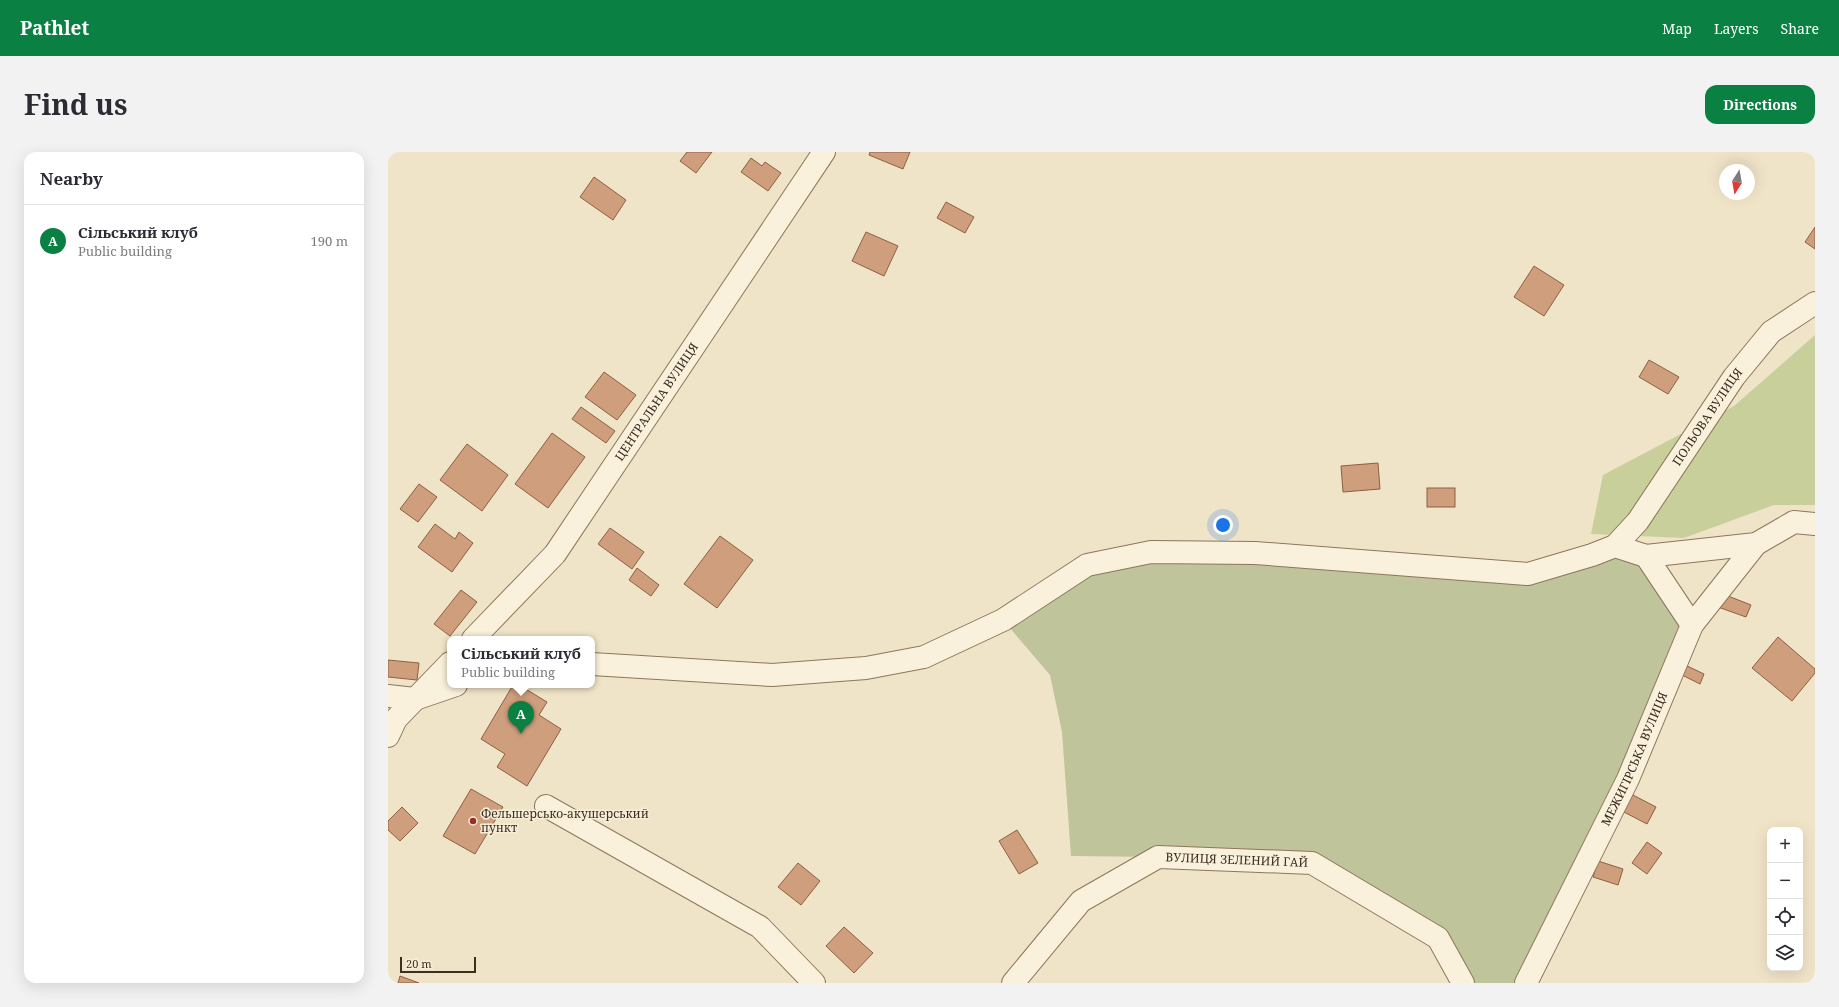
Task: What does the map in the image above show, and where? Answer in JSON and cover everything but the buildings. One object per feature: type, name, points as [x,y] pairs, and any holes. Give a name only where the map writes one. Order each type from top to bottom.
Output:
[{"type":"street","name":"ЦЕНТРАЛЬНА ВУЛИЦЯ","points":[[476,636],[555,554],[824,152]]},
{"type":"street","name":"ПОЛЬОВА ВУЛИЦЯ","points":[[1615,546],[1638,521],[1734,377],[1771,332],[1815,302]]},
{"type":"street","points":[[595,664],[772,675],[866,668],[924,658],[1003,620],[1087,565],[1151,552],[1255,553],[1528,574],[1592,555],[1615,546],[1646,556],[1756,544],[1794,522],[1815,524]]},
{"type":"street","name":"МЕЖИГІРСЬКА ВУЛИЦЯ","points":[[1526,983],[1628,779],[1692,625],[1756,544]]},
{"type":"street","points":[[1646,556],[1692,625]]},
{"type":"street","points":[[388,736],[396,719],[447,666]]},
{"type":"street","points":[[388,688],[415,699]]},
{"type":"street","points":[[388,696],[415,699],[447,688]]},
{"type":"street","points":[[546,806],[760,927],[814,983]]},
{"type":"street","name":"ВУЛИЦЯ ЗЕЛЕНИЙ ГАЙ","points":[[1013,983],[1081,901],[1158,857],[1312,863],[1438,938],[1463,983]]},
{"type":"green space","points":[[1815,335],[1815,505],[1774,505],[1684,538],[1591,534],[1603,475],[1734,406]]},
{"type":"green space","points":[[1151,552],[1528,574],[1592,555],[1646,556],[1692,625],[1526,983],[1463,983],[1438,938],[1312,863],[1158,857],[1071,856],[1062,732],[1050,675],[1003,620],[1087,565]]},
{"type":"place","name":"Сільський клуб","points":[[521,734]]},
{"type":"place","name":"Фельшерсько-акушерський пункт","points":[[473,821]]}]
